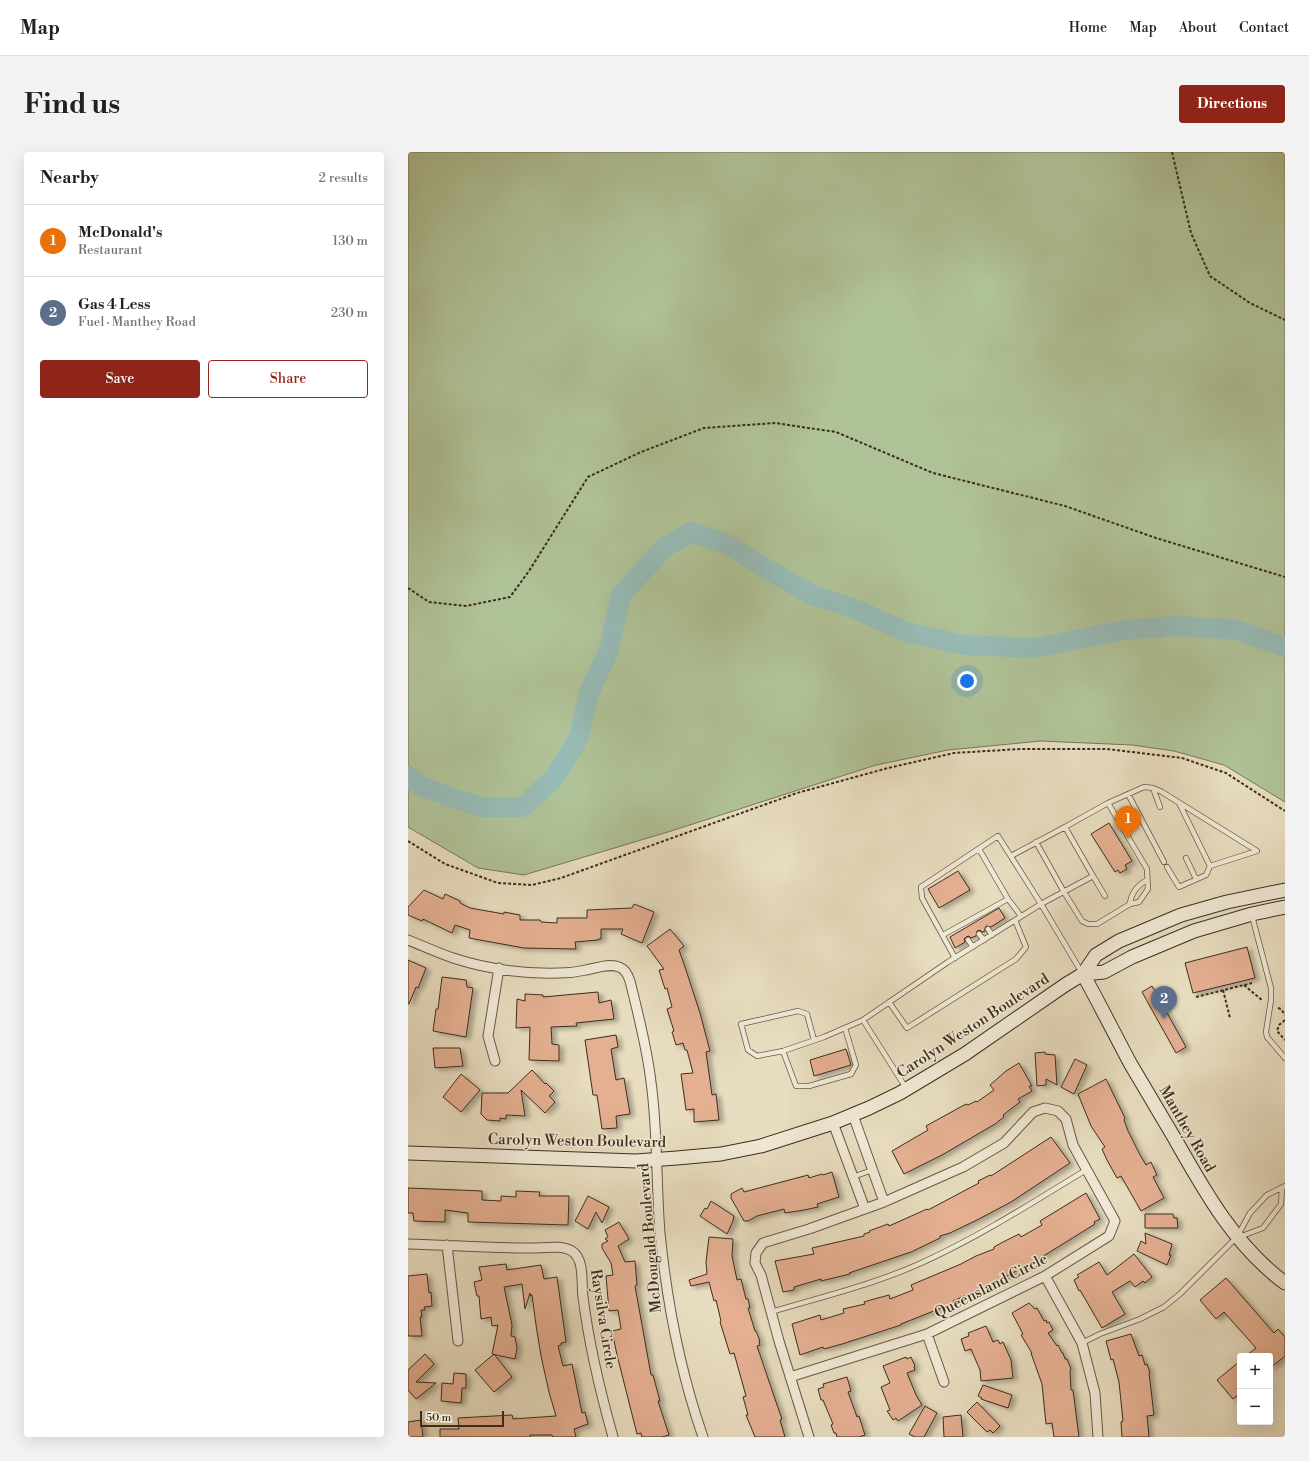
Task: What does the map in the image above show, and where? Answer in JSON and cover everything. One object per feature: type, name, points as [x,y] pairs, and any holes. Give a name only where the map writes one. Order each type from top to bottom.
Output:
[{"type":"street","name":"Carolyn Weston Boulevard","points":[[408,1153],[636,1161],[721,1154],[760,1146],[833,1123],[907,1089],[965,1054],[1083,974],[1096,955],[1119,941],[1181,916],[1227,902],[1285,890]]},
{"type":"street","name":"Carolyn Weston Boulevard","points":[[1083,974],[1104,972],[1132,957],[1194,931],[1252,914],[1285,907]]},
{"type":"street","points":[[408,940],[453,958],[482,966],[499,968],[488,1036],[495,1061]]},
{"type":"street","name":"McDougald Boulevard","points":[[499,968],[522,972],[559,973],[584,971],[608,966],[620,967],[627,973],[646,1046],[654,1108],[660,1232],[667,1291],[677,1347],[690,1397],[703,1437]]},
{"type":"street","name":"Manthey Road","points":[[1083,974],[1130,1062],[1207,1194],[1237,1237],[1260,1262],[1285,1283]]},
{"type":"street","name":"Queensland Circle","points":[[1045,1108],[1058,1111],[1066,1119],[1072,1144],[1086,1170],[1115,1221],[1109,1236],[1045,1276],[927,1334],[790,1377],[761,1275],[755,1263],[756,1253],[764,1243],[809,1229],[884,1202],[963,1167],[1004,1143],[1033,1112],[1045,1108]]},
{"type":"street","points":[[853,1115],[884,1202]]},
{"type":"street","points":[[833,1123],[865,1209]]},
{"type":"street","name":"Raysilva Circle","points":[[408,1244],[561,1248],[573,1252],[578,1257],[580,1263],[586,1318],[595,1369],[613,1437]]},
{"type":"street","points":[[447,1245],[458,1341]]},
{"type":"street","points":[[1045,1276],[1082,1343],[1095,1393],[1098,1437]]},
{"type":"street","points":[[927,1334],[944,1382]]},
{"type":"street","points":[[790,1377],[809,1437]]},
{"type":"lane","points":[[1010,856],[1108,803],[1144,787],[1154,788],[1179,802],[1257,851],[1210,866],[1206,875],[1179,886],[1167,867]]},
{"type":"lane","points":[[1154,788],[1160,807]]},
{"type":"lane","points":[[1128,794],[1164,862]]},
{"type":"lane","points":[[1179,802],[1210,866]]},
{"type":"lane","points":[[1036,842],[1082,921],[1088,924],[1096,924],[1130,904],[1139,902],[1148,889],[1147,869],[1108,803]]},
{"type":"lane","points":[[1065,827],[1092,876],[1105,896]]},
{"type":"lane","points":[[955,958],[922,898],[921,887],[998,836],[1083,974]]},
{"type":"lane","points":[[979,849],[1008,899],[1021,916]]},
{"type":"lane","points":[[1186,858],[1196,879]]},
{"type":"lane","points":[[814,1040],[807,1014],[798,1011],[741,1024],[748,1050],[757,1056],[783,1051],[814,1040],[845,1028],[863,1020],[955,958],[1021,916],[1092,876]]},
{"type":"lane","points":[[1130,904],[1131,897],[1140,884],[1147,880]]},
{"type":"lane","points":[[943,936],[960,929],[1008,899]]},
{"type":"lane","points":[[1252,914],[1271,988],[1271,1000],[1266,1032],[1267,1037],[1285,1058]]},
{"type":"lane","points":[[889,1002],[907,1028],[1016,959],[1026,947],[1015,920]]},
{"type":"lane","points":[[999,922],[1002,928]]},
{"type":"lane","points":[[988,929],[992,935]]},
{"type":"lane","points":[[979,934],[984,940]]},
{"type":"lane","points":[[968,940],[973,947]]},
{"type":"lane","points":[[863,1020],[907,1089]]},
{"type":"lane","points":[[783,1051],[796,1086],[809,1086],[850,1074],[856,1065],[845,1028]]},
{"type":"lane","points":[[853,1177],[872,1170]]},
{"type":"lane","points":[[771,1312],[845,1291],[919,1264],[987,1229],[1086,1170]]},
{"type":"lane","points":[[1237,1237],[1263,1228],[1281,1204],[1284,1187]]},
{"type":"lane","points":[[1082,1343],[1100,1334],[1140,1319],[1164,1307],[1180,1294],[1237,1237],[1250,1213],[1267,1195],[1284,1187]]},
{"type":"path","points":[[1172,152],[1191,233],[1210,276],[1250,303],[1285,320]]},
{"type":"path","points":[[408,588],[429,602],[466,606],[510,597],[529,571],[588,477],[641,452],[704,428],[775,423],[836,432],[933,473],[1065,506],[1156,538],[1285,577]]},
{"type":"path","points":[[408,841],[444,864],[498,883],[532,885],[561,878],[804,791],[888,768],[954,753],[1020,749],[1107,749],[1182,758],[1226,773],[1285,811]]},
{"type":"path","points":[[1196,997],[1252,983]]},
{"type":"path","points":[[1223,990],[1230,1018]]},
{"type":"path","points":[[1285,1020],[1279,1025],[1277,1031],[1285,1040]]},
{"type":"green space","points":[[408,152],[1285,152],[1285,802],[1224,765],[1174,751],[1132,745],[1041,741],[948,750],[876,765],[668,832],[524,875],[478,868],[408,827]]},
{"type":"building","points":[[1109,823],[1132,861],[1125,865],[1127,869],[1120,873],[1118,870],[1115,872],[1091,834]]},
{"type":"building","points":[[958,871],[970,890],[939,908],[928,889]]},
{"type":"building","points":[[424,890],[443,899],[445,894],[460,901],[460,903],[470,908],[504,914],[504,912],[520,915],[520,920],[540,920],[541,922],[557,923],[557,918],[587,918],[587,910],[632,908],[634,904],[654,912],[642,943],[621,934],[623,929],[601,929],[601,939],[575,942],[576,949],[524,948],[469,938],[470,930],[455,925],[452,933],[423,919],[422,921],[408,915],[408,907]]},
{"type":"building","points":[[999,908],[1005,918],[991,927],[986,926],[985,931],[977,931],[976,936],[971,938],[969,936],[966,937],[964,939],[965,942],[955,948],[950,937]]},
{"type":"building","points":[[670,929],[684,946],[679,950],[700,1013],[710,1051],[706,1052],[712,1095],[716,1094],[719,1120],[694,1122],[694,1109],[686,1110],[681,1074],[693,1073],[687,1050],[685,1050],[683,1043],[676,1045],[672,1032],[674,1031],[667,1009],[672,1007],[667,988],[665,989],[659,970],[664,969],[647,946]]},
{"type":"building","points":[[1247,947],[1255,978],[1193,993],[1185,963]]},
{"type":"building","points":[[408,960],[426,968],[418,988],[416,987],[409,1004],[408,1004]]},
{"type":"building","points":[[442,977],[466,980],[467,987],[473,988],[466,1037],[433,1031],[436,1009],[438,1009]]},
{"type":"building","points":[[1152,986],[1186,1047],[1176,1053],[1142,992]]},
{"type":"building","points":[[598,992],[599,1003],[611,1000],[614,1019],[576,1023],[577,1026],[551,1027],[552,1044],[559,1045],[559,1061],[529,1060],[530,1027],[516,1028],[517,999],[525,1001],[525,994],[543,995],[543,997]]},
{"type":"building","points":[[616,1035],[618,1047],[611,1049],[616,1080],[624,1078],[630,1114],[616,1116],[617,1128],[602,1129],[597,1095],[593,1095],[585,1040]]},
{"type":"building","points":[[433,1048],[460,1048],[463,1066],[435,1068]]},
{"type":"building","points":[[846,1049],[851,1065],[814,1076],[810,1060]]},
{"type":"building","points":[[1045,1052],[1045,1054],[1055,1055],[1057,1085],[1046,1079],[1046,1085],[1037,1086],[1035,1053]]},
{"type":"building","points":[[1075,1059],[1087,1065],[1074,1094],[1061,1087]]},
{"type":"building","points":[[1019,1063],[1032,1086],[1029,1086],[1032,1091],[1018,1099],[1020,1102],[1003,1115],[1004,1117],[995,1124],[942,1155],[904,1174],[892,1151],[928,1130],[926,1126],[966,1104],[968,1105],[976,1101],[977,1102],[994,1090],[990,1085],[1006,1071]]},
{"type":"building","points":[[532,1070],[554,1091],[549,1096],[555,1102],[545,1113],[521,1090],[525,1116],[506,1115],[506,1119],[500,1118],[500,1121],[487,1120],[481,1114],[482,1093],[508,1093]]},
{"type":"building","points":[[461,1074],[480,1090],[461,1112],[443,1097]]},
{"type":"building","points":[[1106,1079],[1125,1118],[1124,1120],[1128,1131],[1139,1153],[1146,1165],[1151,1162],[1157,1175],[1153,1177],[1164,1198],[1141,1211],[1121,1176],[1117,1178],[1107,1160],[1102,1149],[1105,1147],[1091,1126],[1078,1094]]},
{"type":"building","points":[[1051,1137],[1070,1163],[1011,1202],[950,1233],[940,1236],[940,1238],[911,1252],[849,1273],[850,1274],[821,1281],[821,1279],[794,1287],[794,1290],[783,1292],[775,1261],[814,1254],[812,1248],[864,1236],[864,1234],[870,1232],[869,1231],[888,1224],[889,1226],[927,1209],[928,1210],[979,1183],[978,1181],[990,1175],[991,1176]]},
{"type":"building","points":[[832,1172],[839,1197],[817,1204],[818,1207],[785,1213],[784,1209],[744,1221],[731,1198],[731,1194],[742,1188],[744,1192],[808,1175],[809,1178]]},
{"type":"building","points":[[408,1188],[482,1191],[482,1200],[501,1201],[501,1196],[516,1197],[516,1191],[540,1192],[539,1196],[569,1196],[568,1225],[468,1222],[468,1213],[445,1210],[445,1222],[414,1221],[413,1213],[408,1213]]},
{"type":"building","points":[[1086,1193],[1100,1219],[1094,1222],[1095,1224],[1037,1261],[975,1293],[974,1292],[953,1301],[954,1303],[901,1325],[842,1344],[824,1349],[823,1347],[800,1355],[792,1324],[820,1315],[821,1320],[844,1313],[843,1309],[865,1304],[864,1302],[889,1295],[890,1299],[913,1290],[911,1285],[994,1249],[994,1247],[1019,1234],[1021,1237],[1042,1225],[1040,1221]]},
{"type":"building","points":[[588,1196],[609,1207],[602,1223],[596,1212],[588,1229],[575,1221]]},
{"type":"building","points":[[711,1201],[734,1216],[727,1234],[700,1216],[705,1208],[707,1209]]},
{"type":"building","points":[[1145,1214],[1173,1214],[1174,1218],[1177,1218],[1178,1228],[1145,1228]]},
{"type":"building","points":[[619,1222],[629,1239],[618,1246],[625,1262],[635,1261],[637,1285],[635,1286],[651,1375],[653,1375],[660,1401],[658,1401],[669,1435],[662,1437],[642,1437],[641,1433],[637,1434],[612,1331],[621,1329],[618,1310],[609,1311],[606,1276],[613,1275],[611,1263],[602,1248],[602,1244],[608,1241],[605,1239],[608,1237],[605,1230]]},
{"type":"building","points":[[1145,1233],[1172,1244],[1169,1255],[1171,1255],[1167,1265],[1137,1251],[1141,1241],[1146,1244]]},
{"type":"building","points":[[709,1237],[733,1239],[732,1256],[737,1280],[741,1279],[746,1299],[748,1299],[750,1308],[748,1308],[755,1331],[760,1341],[760,1345],[757,1346],[782,1419],[780,1420],[785,1437],[755,1437],[746,1415],[748,1415],[743,1397],[746,1396],[734,1353],[730,1354],[720,1322],[716,1300],[714,1301],[709,1282],[691,1286],[689,1280],[707,1274],[706,1262]]},
{"type":"building","points":[[1134,1254],[1152,1277],[1145,1283],[1143,1281],[1135,1287],[1130,1281],[1112,1292],[1125,1314],[1102,1328],[1080,1290],[1079,1291],[1074,1280],[1079,1277],[1077,1275],[1099,1262],[1107,1275]]},
{"type":"building","points":[[506,1264],[507,1270],[541,1265],[544,1279],[557,1277],[566,1342],[561,1343],[561,1345],[558,1346],[563,1366],[572,1364],[582,1413],[585,1412],[588,1424],[574,1429],[576,1437],[530,1435],[530,1437],[440,1437],[440,1429],[459,1429],[458,1418],[512,1415],[513,1419],[556,1416],[541,1356],[532,1295],[530,1296],[530,1293],[525,1309],[522,1284],[504,1287],[512,1325],[511,1336],[515,1337],[517,1348],[515,1359],[492,1354],[498,1325],[492,1326],[491,1317],[481,1319],[479,1296],[477,1296],[474,1282],[482,1280],[479,1267]]},
{"type":"building","points":[[427,1274],[432,1306],[424,1307],[425,1310],[421,1310],[422,1317],[420,1317],[422,1336],[408,1336],[408,1276]]},
{"type":"building","points":[[1226,1278],[1274,1333],[1278,1329],[1285,1337],[1285,1356],[1273,1366],[1273,1353],[1250,1353],[1256,1348],[1224,1312],[1216,1319],[1200,1300]]},
{"type":"building","points":[[1029,1303],[1035,1309],[1037,1308],[1044,1321],[1046,1320],[1047,1323],[1049,1322],[1053,1330],[1048,1333],[1057,1346],[1058,1345],[1065,1359],[1067,1359],[1071,1369],[1071,1390],[1073,1390],[1079,1437],[1054,1437],[1052,1423],[1046,1424],[1042,1384],[1032,1353],[1021,1335],[1023,1334],[1012,1313]]},
{"type":"building","points":[[986,1326],[993,1342],[998,1340],[1000,1344],[1003,1342],[1011,1360],[1013,1378],[981,1381],[980,1370],[971,1349],[965,1351],[961,1339],[969,1336],[968,1333]]},
{"type":"building","points":[[1131,1334],[1139,1356],[1142,1355],[1145,1365],[1147,1364],[1150,1373],[1154,1415],[1147,1416],[1149,1437],[1122,1437],[1121,1422],[1123,1421],[1119,1382],[1113,1359],[1111,1360],[1106,1341]]},
{"type":"building","points":[[425,1354],[434,1364],[416,1382],[436,1383],[416,1399],[408,1390],[408,1370]]},
{"type":"building","points":[[494,1354],[512,1377],[494,1392],[475,1370]]},
{"type":"building","points":[[906,1357],[907,1359],[911,1357],[915,1366],[915,1370],[907,1373],[922,1405],[898,1421],[896,1418],[893,1420],[887,1411],[890,1410],[881,1387],[890,1383],[883,1366]]},
{"type":"building","points":[[1237,1363],[1237,1396],[1233,1399],[1217,1380]]},
{"type":"building","points":[[454,1373],[466,1374],[466,1388],[462,1388],[461,1403],[441,1401],[442,1383],[453,1384]]},
{"type":"building","points":[[847,1377],[851,1391],[848,1392],[857,1417],[859,1416],[865,1435],[859,1437],[837,1437],[836,1433],[834,1433],[831,1425],[833,1424],[823,1400],[821,1400],[818,1389],[824,1387],[823,1384]]},
{"type":"building","points":[[983,1385],[1012,1395],[1008,1408],[981,1399],[982,1398],[978,1396]]},
{"type":"building","points":[[977,1402],[1000,1426],[993,1433],[990,1430],[987,1432],[967,1412]]},
{"type":"building","points":[[925,1406],[937,1413],[924,1437],[915,1437],[909,1434]]},
{"type":"building","points":[[961,1415],[963,1437],[944,1437],[943,1417]]},
{"type":"building","points":[[421,1420],[423,1437],[408,1437],[408,1422]]},
{"type":"waterway","points":[[408,776],[418,785],[481,807],[523,807],[554,778],[579,737],[589,693],[608,652],[621,595],[665,547],[691,532],[726,544],[812,595],[850,607],[909,633],[964,645],[1036,648],[1123,630],[1176,626],[1237,630],[1285,647]]},
{"type":"place","name":"McDonald's","points":[[1128,839]]},
{"type":"place","name":"Gas 4 Less","points":[[1164,1019]]}]
